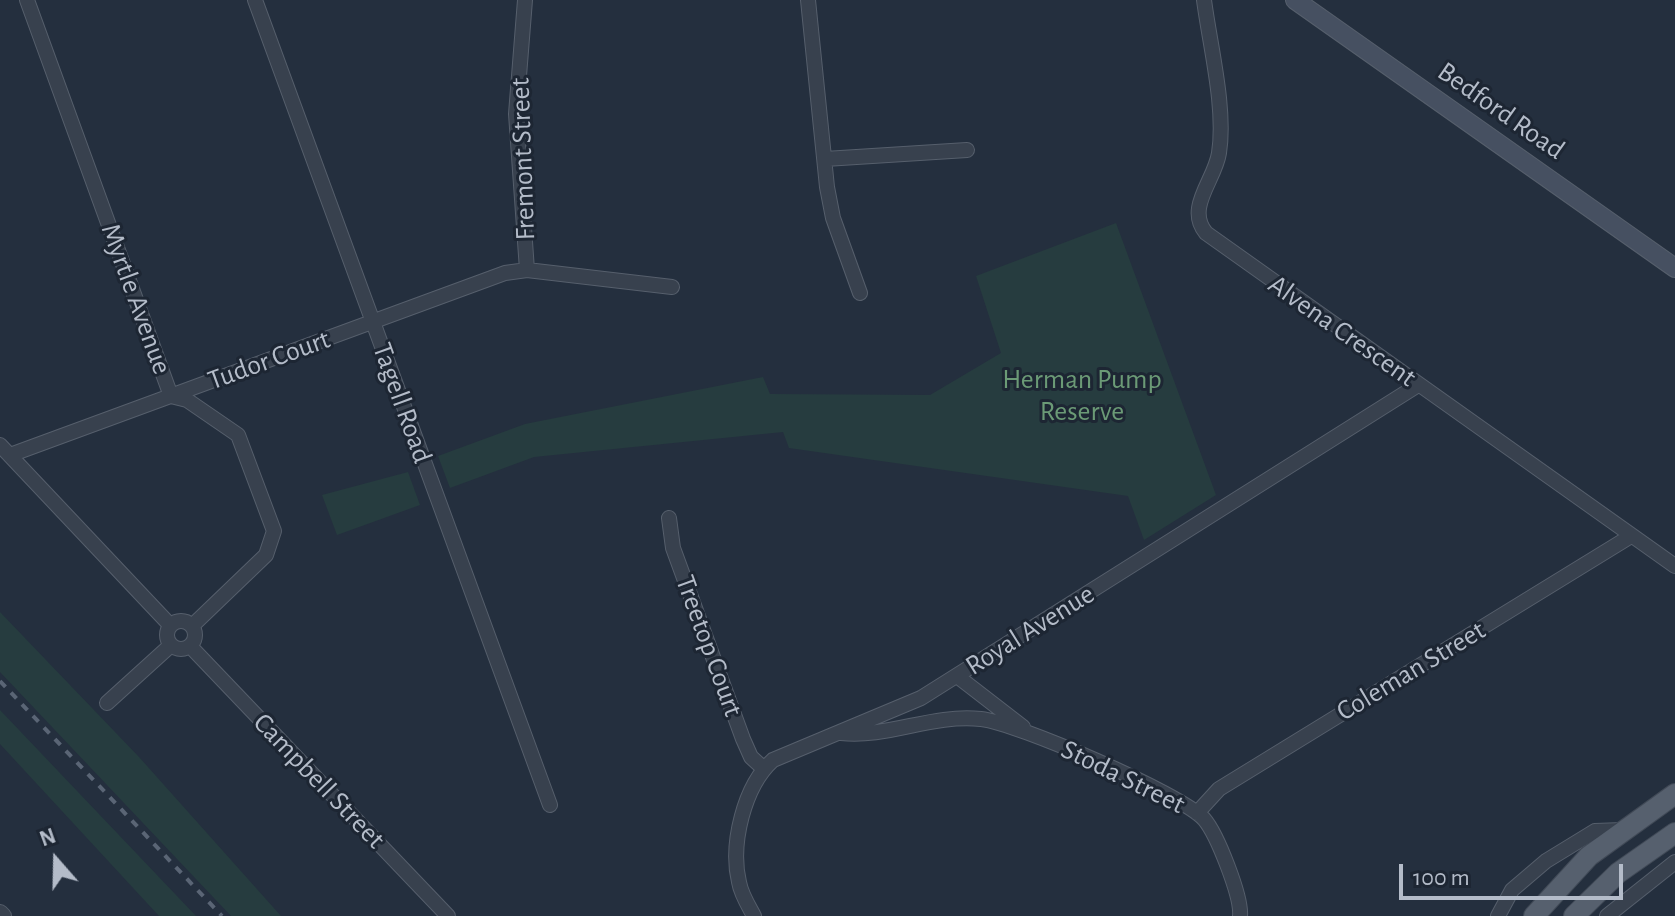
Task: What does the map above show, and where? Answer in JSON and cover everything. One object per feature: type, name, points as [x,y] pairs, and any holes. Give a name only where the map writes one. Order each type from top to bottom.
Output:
[{"type":"main road","name":"Bedford Road","points":[[1295,0],[1675,268]]},
{"type":"main road","points":[[1534,916],[1589,856],[1675,794]]},
{"type":"main road","points":[[1574,916],[1618,873],[1675,833]]},
{"type":"street","name":"Myrtle Avenue","points":[[27,0],[171,396],[187,400],[238,435],[274,531],[266,555],[192,626]]},
{"type":"street","name":"Tagell Road","points":[[255,0],[550,805]]},
{"type":"street","name":"Fremont Street","points":[[525,0],[516,114],[527,270]]},
{"type":"street","points":[[808,0],[833,218],[860,293]]},
{"type":"street","name":"Alvena Crescent","points":[[1204,0],[1220,127],[1219,155],[1198,209],[1199,225],[1219,244],[1675,566]]},
{"type":"street","points":[[825,159],[967,150]]},
{"type":"street","name":"Tudor Court","points":[[5,450],[171,396],[505,273],[527,270],[672,287]]},
{"type":"street","name":"Royal Avenue","points":[[763,768],[782,754],[897,710],[957,676],[1418,385]]},
{"type":"street","points":[[5,450],[170,625]]},
{"type":"street","name":"Treetop Court","points":[[669,518],[673,548],[743,739],[751,757],[763,768]]},
{"type":"street","name":"Coleman Street","points":[[1197,813],[1219,789],[1631,536]]},
{"type":"street","points":[[184,621],[192,626],[194,639],[190,646],[178,649],[171,645],[166,633],[170,625],[184,621]]},
{"type":"street","points":[[107,703],[171,645]]},
{"type":"street","name":"Campbell Street","points":[[190,646],[448,916]]},
{"type":"street","name":"Stoda Street","points":[[957,676],[1034,734]]},
{"type":"street","name":"Stoda Street","points":[[837,733],[861,735],[945,717],[985,720],[1034,734],[1197,813],[1216,841],[1240,916]]},
{"type":"street","points":[[754,916],[738,881],[737,845],[748,800],[763,768]]},
{"type":"street","points":[[1498,916],[1512,890],[1546,861],[1595,831],[1622,830]]},
{"type":"street","points":[[1607,916],[1675,862]]},
{"type":"green space","name":"Herman Pump Reserve","points":[[1116,223],[1216,495],[1144,540],[1128,496],[789,448],[783,432],[534,457],[450,488],[438,456],[525,424],[763,377],[770,394],[930,395],[1001,353],[976,276]]},
{"type":"green space","points":[[408,472],[420,505],[337,535],[322,495]]},
{"type":"green space","points":[[0,612],[139,757],[281,916],[231,916],[0,672]]},
{"type":"green space","points":[[0,710],[196,916],[159,916],[0,744]]},
{"type":"railway","points":[[0,681],[222,916]]}]
